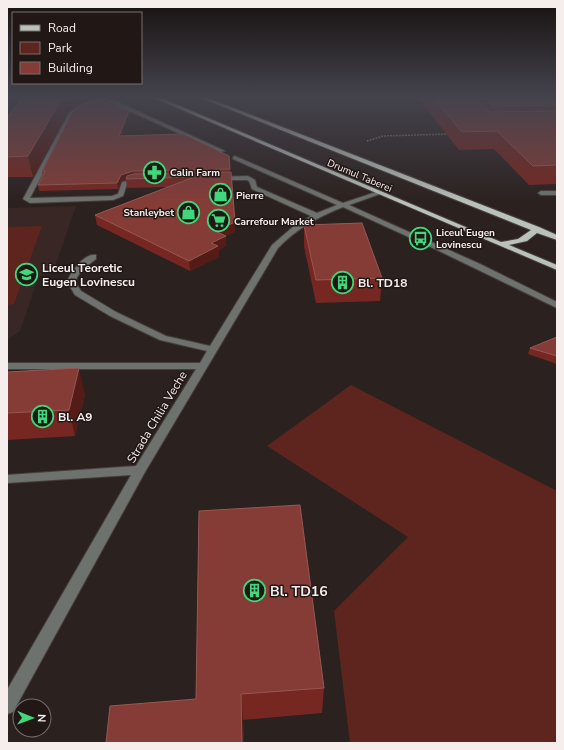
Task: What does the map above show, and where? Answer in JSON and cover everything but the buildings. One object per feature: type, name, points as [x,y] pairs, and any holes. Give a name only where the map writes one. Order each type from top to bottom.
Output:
[{"type":"main road","name":"Drumul Taberei","points":[[238,133],[557,268]]},
{"type":"main road","name":"Drumul Taberei","points":[[291,133],[557,238]]},
{"type":"main road","points":[[500,244],[522,241],[532,236],[536,230]]},
{"type":"street","points":[[61,133],[26,196],[26,199],[30,201],[113,198],[121,195],[124,183],[126,182],[150,180]]},
{"type":"street","points":[[182,133],[222,151]]},
{"type":"street","points":[[235,158],[344,205],[525,288],[557,305]]},
{"type":"street","points":[[212,178],[248,178],[252,180],[254,188],[317,216]]},
{"type":"street","name":"Strada Chilia Veche","points":[[7,706],[140,470],[275,246],[284,235],[317,216],[378,193]]},
{"type":"street","points":[[541,193],[557,193]]},
{"type":"street","points":[[93,257],[78,268],[73,277],[71,282],[78,292],[113,314],[163,338],[213,350]]},
{"type":"street","points":[[7,366],[128,364],[203,366]]},
{"type":"street","points":[[7,479],[140,470]]},
{"type":"path","points":[[365,142],[383,136],[451,133]]},
{"type":"shaded area","name":"Liceul Teoretic Eugen Lovinescu","points":[[76,206],[53,273],[39,276],[20,331],[7,340],[7,208]]},
{"type":"green space","points":[[42,226],[14,304],[7,305],[7,227]]},
{"type":"green space","points":[[351,385],[557,491],[557,743],[350,743],[334,611],[408,537],[267,446]]},
{"type":"place","name":"Calin Farm","points":[[154,172]]},
{"type":"place","name":"Pierre","points":[[221,195]]},
{"type":"place","name":"Stanleybet","points":[[189,212]]},
{"type":"place","name":"Carrefour Market","points":[[218,221]]},
{"type":"place","name":"Liceul Eugen Lovinescu","points":[[420,238]]},
{"type":"place","name":"Liceul Teoretic Eugen Lovinescu","points":[[26,275]]},
{"type":"place","name":"Bl. TD18","points":[[342,283]]},
{"type":"place","name":"Bl. A9","points":[[43,417]]},
{"type":"place","name":"Bl. TD16","points":[[254,591]]}]
